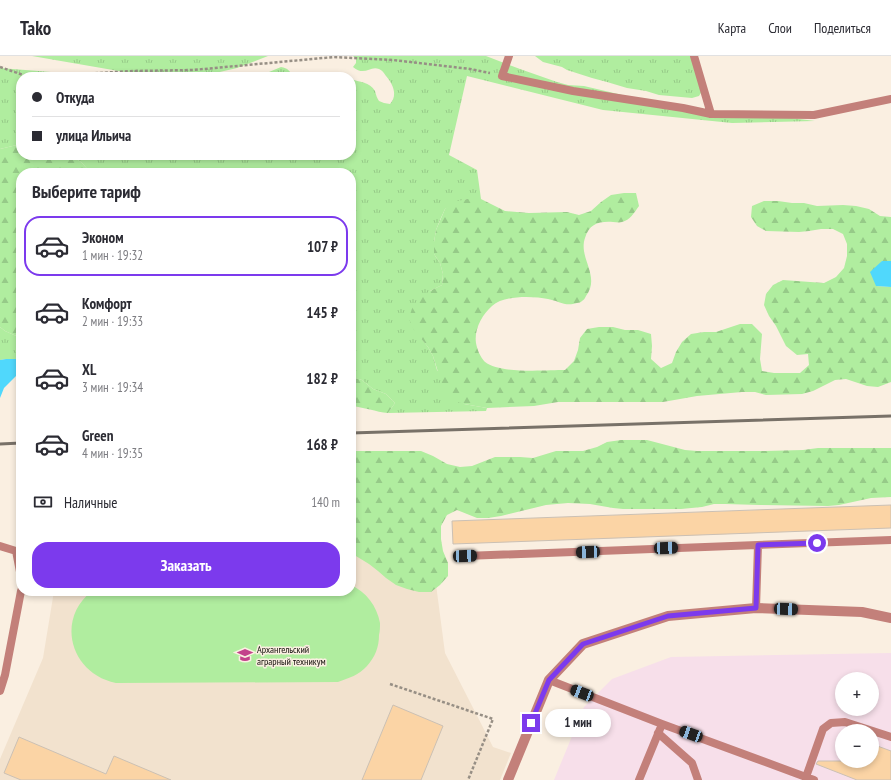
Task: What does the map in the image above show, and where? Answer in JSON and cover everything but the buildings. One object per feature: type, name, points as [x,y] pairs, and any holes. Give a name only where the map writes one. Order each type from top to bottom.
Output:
[{"type":"street","points":[[508,780],[549,680],[583,644],[668,616],[756,608],[862,612],[891,618]]},
{"type":"lane","points":[[509,56],[502,76],[573,91],[683,108],[711,114],[814,115],[891,99]]},
{"type":"lane","points":[[694,56],[711,114]]},
{"type":"lane","points":[[465,556],[891,540]]},
{"type":"lane","points":[[756,608],[758,545]]},
{"type":"lane","points":[[0,546],[16,551]]},
{"type":"lane","points":[[0,691],[5,676],[20,596]]},
{"type":"lane","points":[[549,680],[662,724],[810,778],[824,729],[832,723],[845,722],[891,737]]},
{"type":"lane","points":[[639,780],[662,724]]},
{"type":"lane","points":[[658,733],[692,763],[698,780]]},
{"type":"path","points":[[116,72],[193,70],[334,57],[393,60],[470,69],[502,76]]},
{"type":"path","points":[[0,67],[16,73]]},
{"type":"path","points":[[390,684],[493,719],[468,780]]},
{"type":"shaded area","name":"Архангельский аграрный техникум","points":[[429,531],[445,653],[493,747],[511,753],[500,780],[0,780],[0,759],[43,658],[53,596],[356,596],[356,532]]},
{"type":"shaded area","points":[[891,653],[891,780],[554,780],[584,707],[612,679],[671,657]]},
{"type":"green space","points":[[32,56],[268,56],[237,68],[220,72],[124,72]]},
{"type":"green space","points":[[353,56],[486,56],[568,85],[584,86],[682,109],[753,113],[815,121],[732,123],[603,110],[467,76],[449,155],[477,170],[481,199],[467,199],[445,209],[440,220],[436,230],[434,254],[440,263],[443,274],[442,285],[430,291],[421,338],[433,356],[437,370],[464,404],[487,408],[486,411],[388,413],[395,403],[386,394],[373,389],[362,380],[356,378],[356,168],[86,168],[78,160],[356,160],[356,81],[373,88],[379,101],[384,103],[390,104],[394,97],[394,90],[391,82],[379,69],[373,68],[361,71],[353,67],[356,63],[356,59]]},
{"type":"green space","points":[[535,56],[692,56],[705,86],[699,96],[692,98],[659,95],[592,78],[543,62]]},
{"type":"green space","points":[[281,67],[290,72],[269,72]]},
{"type":"green space","points":[[0,68],[51,72],[16,72],[16,145],[0,149]]},
{"type":"green space","points":[[16,145],[16,160],[78,160],[86,168],[16,168],[16,336],[0,327],[0,149]]},
{"type":"green space","points":[[636,193],[639,206],[632,216],[621,222],[603,222],[595,224],[589,229],[585,238],[584,253],[591,281],[590,289],[584,300],[579,303],[569,304],[542,298],[519,297],[497,302],[485,314],[476,333],[477,348],[485,362],[492,366],[512,370],[565,370],[574,361],[580,338],[587,329],[613,327],[625,330],[638,330],[651,334],[651,359],[661,368],[672,363],[682,342],[691,334],[716,332],[740,324],[752,324],[762,334],[760,359],[762,371],[774,373],[800,373],[809,365],[808,354],[797,355],[786,346],[764,305],[766,294],[773,285],[783,280],[824,283],[836,277],[844,268],[847,256],[847,244],[843,234],[833,229],[799,232],[766,231],[757,226],[751,217],[752,206],[764,201],[778,201],[804,203],[817,206],[856,206],[869,209],[880,216],[891,217],[891,261],[882,261],[876,286],[891,287],[891,382],[878,387],[867,386],[846,379],[835,380],[813,391],[802,394],[766,395],[755,392],[742,392],[697,396],[663,402],[558,402],[534,406],[487,408],[464,404],[452,400],[444,391],[433,356],[428,347],[414,330],[409,319],[412,308],[416,303],[430,291],[442,285],[443,274],[440,263],[434,254],[434,242],[436,230],[445,209],[454,202],[467,199],[481,199],[505,211],[529,213],[567,212],[579,215],[591,211],[611,195]]},
{"type":"green space","points":[[0,327],[16,336],[16,359],[0,360]]},
{"type":"green space","points":[[356,378],[362,380],[373,389],[386,394],[395,403],[388,413],[356,406]]},
{"type":"green space","points":[[621,440],[647,440],[685,450],[697,451],[891,448],[891,497],[871,498],[828,506],[714,504],[681,509],[623,509],[590,504],[568,503],[546,505],[488,518],[477,518],[457,510],[447,515],[441,526],[443,551],[448,563],[448,576],[431,592],[419,592],[396,585],[356,556],[356,451],[421,451],[447,464],[460,467],[472,466],[495,457],[533,458],[556,451],[583,451],[607,442]]},
{"type":"green space","points":[[356,588],[370,600],[373,605],[379,617],[380,630],[377,648],[370,663],[361,672],[338,682],[116,683],[101,678],[88,669],[79,658],[73,644],[71,630],[74,616],[81,603],[87,596],[356,596]]},
{"type":"water","points":[[882,261],[891,261],[891,287],[876,286],[870,272]]},
{"type":"water","points":[[16,359],[16,376],[4,388],[0,398],[0,360]]},
{"type":"railway","points":[[356,433],[891,416]]},
{"type":"railway","points":[[0,444],[16,443]]},
{"type":"place","name":"Архангельский аграрный техникум","points":[[245,655]]},
{"type":"route","points":[[531,723],[549,680],[583,644],[668,616],[756,608],[758,545],[817,543]]}]
